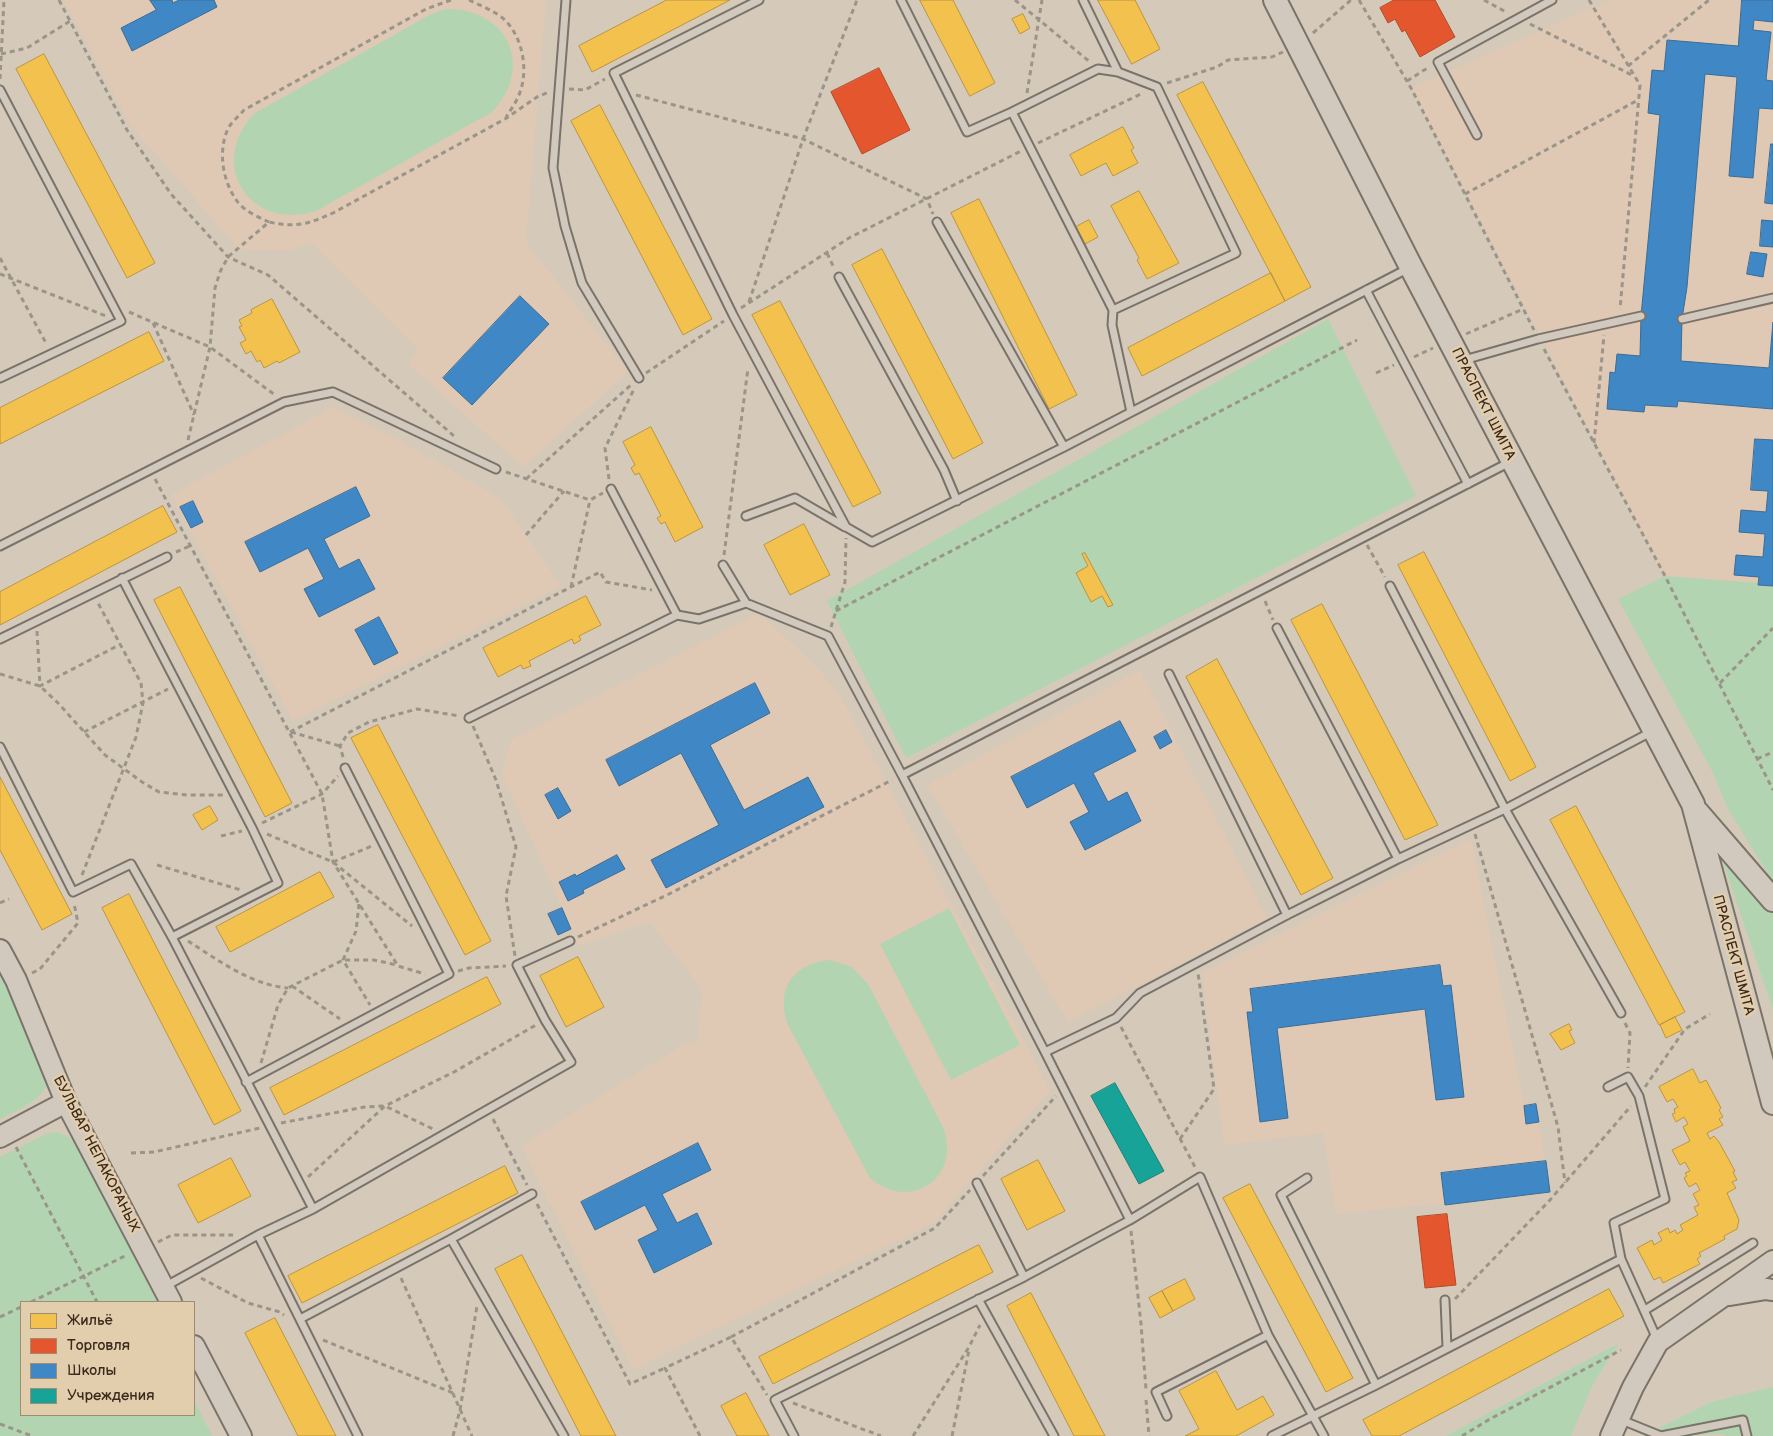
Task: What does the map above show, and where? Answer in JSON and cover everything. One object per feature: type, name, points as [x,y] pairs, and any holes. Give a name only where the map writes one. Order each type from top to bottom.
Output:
[{"type":"main road","name":"ПРАСПЕКТ ШМІТА","points":[[1275,0],[1411,267],[1693,808],[1773,1104]]},
{"type":"main road","name":"ПРАСПЕКТ ШМІТА","points":[[1693,808],[1773,900]]},
{"type":"main road","name":"БУЛЬВАР НЕПАКОРАНЫХ","points":[[0,950],[16,980],[66,1102],[167,1295]]},
{"type":"main road","points":[[4,1135],[66,1102]]},
{"type":"main road","points":[[1615,1427],[1658,1342],[1773,1261]]},
{"type":"main road","points":[[1721,1297],[1766,1289],[1773,1290]]},
{"type":"main road","points":[[195,1348],[240,1436]]},
{"type":"lane","points":[[566,0],[563,15],[560,88],[553,168],[564,226],[582,283],[639,378]]},
{"type":"lane","points":[[759,0],[614,74],[750,348],[846,527]]},
{"type":"lane","points":[[901,0],[967,132],[1025,106],[1098,69],[1118,72],[1157,86],[1236,253],[1113,310]]},
{"type":"lane","points":[[1083,0],[1118,72]]},
{"type":"lane","points":[[1477,135],[1438,62],[1552,0]]},
{"type":"lane","points":[[0,90],[121,321],[0,378]]},
{"type":"lane","points":[[1012,112],[1113,310],[1112,325],[1131,412]]},
{"type":"lane","points":[[937,222],[1064,447]]},
{"type":"lane","points":[[746,516],[794,498],[872,542],[1064,447],[1411,267]]},
{"type":"lane","points":[[839,277],[944,470],[957,501]]},
{"type":"lane","points":[[1366,290],[1468,484]]},
{"type":"lane","points":[[1682,319],[1773,298]]},
{"type":"lane","points":[[1461,361],[1538,339],[1641,316]]},
{"type":"lane","points":[[0,546],[284,402],[333,392],[496,469]]},
{"type":"lane","points":[[902,775],[1512,460]]},
{"type":"lane","points":[[611,489],[677,615]]},
{"type":"lane","points":[[0,639],[166,557]]},
{"type":"lane","points":[[723,565],[746,603],[828,636],[902,775],[1130,1220]]},
{"type":"lane","points":[[122,578],[252,828],[278,883],[175,936]]},
{"type":"lane","points":[[1390,586],[1504,809],[1621,1013]]},
{"type":"lane","points":[[469,718],[677,615],[699,618],[746,603]]},
{"type":"lane","points":[[1277,628],[1398,859]]},
{"type":"lane","points":[[1170,674],[1287,915]]},
{"type":"lane","points":[[1045,1052],[1116,1018],[1140,994],[1287,915],[1398,859],[1504,809],[1653,731]]},
{"type":"lane","points":[[0,747],[75,891],[131,864],[175,936],[246,1082],[313,1209]]},
{"type":"lane","points":[[246,1082],[449,974],[345,768]]},
{"type":"lane","points":[[167,1295],[192,1274],[258,1235],[313,1209],[571,1062],[545,1020],[517,965],[570,940]]},
{"type":"lane","points":[[1608,1087],[1628,1077],[1639,1096],[1665,1199],[1614,1223],[1621,1259],[1658,1342]]},
{"type":"lane","points":[[794,1436],[771,1399],[1024,1277],[1130,1220],[1200,1177],[1268,1335],[1324,1436]]},
{"type":"lane","points":[[1307,1178],[1281,1195],[1376,1385]]},
{"type":"lane","points":[[976,1183],[1024,1277]]},
{"type":"lane","points":[[300,1319],[532,1194]]},
{"type":"lane","points":[[258,1235],[358,1436]]},
{"type":"lane","points":[[451,1239],[564,1436]]},
{"type":"lane","points":[[1645,1310],[1753,1243]]},
{"type":"lane","points":[[1272,1436],[1376,1385],[1621,1259]]},
{"type":"lane","points":[[978,1299],[1054,1436]]},
{"type":"lane","points":[[1445,1300],[1447,1348]]},
{"type":"lane","points":[[1167,1416],[1156,1392],[1268,1335]]},
{"type":"lane","points":[[1615,1427],[1661,1436],[1743,1420],[1747,1436]]},
{"type":"path","points":[[0,79],[4,0]]},
{"type":"path","points":[[59,0],[127,130],[171,194],[228,257],[268,275],[458,438]]},
{"type":"path","points":[[451,0],[426,9],[244,110],[228,130],[222,156],[226,179],[237,202],[254,215],[269,222],[286,226],[306,225],[505,119],[537,97],[560,88],[585,90],[614,74]]},
{"type":"path","points":[[469,0],[501,17],[513,31],[521,51],[524,70],[519,96],[505,119]]},
{"type":"path","points":[[749,302],[803,139],[857,0]]},
{"type":"path","points":[[1015,0],[1098,69]]},
{"type":"path","points":[[1025,106],[1042,0]]},
{"type":"path","points":[[1359,0],[1408,81],[1538,339],[1720,683],[1773,790]]},
{"type":"path","points":[[1484,0],[1634,76]]},
{"type":"path","points":[[1588,0],[1640,85],[1619,321]]},
{"type":"path","points":[[1628,66],[1709,0]]},
{"type":"path","points":[[1,54],[27,48],[70,21]]},
{"type":"path","points":[[1408,81],[1438,62]]},
{"type":"path","points":[[624,91],[803,139],[927,199]]},
{"type":"path","points":[[1465,194],[1638,100]]},
{"type":"path","points":[[185,452],[210,347],[216,288],[220,272],[228,257],[269,222]]},
{"type":"path","points":[[827,253],[839,277]]},
{"type":"path","points":[[0,258],[51,353]]},
{"type":"path","points":[[0,274],[121,321]]},
{"type":"path","points":[[113,305],[210,347],[284,402]]},
{"type":"path","points":[[152,322],[194,415]]},
{"type":"path","points":[[1594,444],[1605,324]]},
{"type":"path","points":[[846,527],[845,582],[836,611],[1357,340]]},
{"type":"path","points":[[723,565],[750,348]]},
{"type":"path","points":[[496,469],[590,500],[611,489],[605,448],[639,378]]},
{"type":"path","points":[[150,470],[322,794],[333,862],[398,966]]},
{"type":"path","points":[[526,535],[564,491]]},
{"type":"path","points":[[571,587],[590,500]]},
{"type":"path","points":[[1363,538],[1390,586]]},
{"type":"path","points":[[290,732],[600,572],[606,582],[665,592]]},
{"type":"path","points":[[1260,591],[1277,628]]},
{"type":"path","points":[[16,980],[40,969],[78,923],[75,891],[136,737],[143,703],[141,683],[122,644],[92,592]]},
{"type":"path","points":[[36,620],[40,686]]},
{"type":"path","points":[[1720,683],[1773,628]]},
{"type":"path","points":[[40,686],[122,644]]},
{"type":"path","points":[[0,674],[40,686],[105,755],[159,792],[187,795],[235,795]]},
{"type":"path","points":[[84,732],[178,684]]},
{"type":"path","points":[[449,974],[469,968],[517,965],[506,896],[516,847],[496,780],[469,718]]},
{"type":"path","points":[[290,732],[340,746]]},
{"type":"path","points":[[1757,759],[1773,752]]},
{"type":"path","points":[[570,940],[669,894],[902,775]]},
{"type":"path","points":[[1473,824],[1558,1127],[1565,1183]]},
{"type":"path","points":[[252,828],[333,862],[434,945]]},
{"type":"path","points":[[333,862],[382,842]]},
{"type":"path","points":[[157,865],[256,894]]},
{"type":"path","points":[[0,903],[8,899]]},
{"type":"path","points":[[343,960],[356,931],[359,904]]},
{"type":"path","points":[[175,936],[236,971],[274,987],[288,988],[343,960],[374,960],[441,978]]},
{"type":"path","points":[[343,960],[375,1014]]},
{"type":"path","points":[[1180,1139],[1214,1089],[1197,963]]},
{"type":"path","points":[[292,986],[350,1027]]},
{"type":"path","points":[[257,1076],[278,1005],[288,988]]},
{"type":"path","points":[[1621,1013],[1630,1033],[1628,1077]]},
{"type":"path","points":[[1445,1309],[1565,1183],[1639,1096],[1686,1028],[1710,1014]]},
{"type":"path","points":[[1116,1018],[1200,1177]]},
{"type":"path","points":[[300,1185],[349,1137],[385,1106],[454,1072],[545,1020]]},
{"type":"path","points":[[488,1110],[630,1384],[730,1337],[935,1228],[1063,1088]]},
{"type":"path","points":[[131,1153],[154,1152],[365,1106],[385,1106],[445,1135]]},
{"type":"path","points":[[4,1135],[84,1276],[96,1301]]},
{"type":"path","points":[[1130,1220],[1142,1324],[1148,1436]]},
{"type":"path","points":[[33,1301],[172,1235],[258,1235]]},
{"type":"path","points":[[396,1268],[472,1436]]},
{"type":"path","points":[[453,1436],[460,1410],[479,1290]]},
{"type":"path","points":[[0,1318],[20,1308]]},
{"type":"path","points":[[913,1436],[969,1347],[986,1314]]},
{"type":"path","points":[[730,1337],[771,1399],[794,1404],[881,1436]]},
{"type":"path","points":[[952,1436],[969,1347]]},
{"type":"path","points":[[1462,1436],[1490,1419],[1621,1350]]},
{"type":"path","points":[[665,1368],[700,1436]]},
{"type":"path","points":[[766,1393],[771,1399]]},
{"type":"path","points":[[0,1424],[32,1436]]},
{"type":"shaded area","points":[[64,0],[546,0],[526,242],[628,372],[523,467],[408,364],[418,349],[312,243],[286,251],[239,249],[131,126]]},
{"type":"shaded area","points":[[1609,0],[1773,0],[1773,584],[1665,576],[1411,88]]},
{"type":"shaded area","points":[[333,407],[403,442],[501,499],[561,586],[293,721],[171,495]]},
{"type":"shaded area","points":[[759,613],[817,667],[841,697],[1050,1090],[934,1223],[633,1369],[523,1150],[525,1143],[684,1044],[698,1041],[702,989],[649,922],[579,946],[571,929],[558,935],[548,914],[562,908],[502,774],[511,740]]},
{"type":"shaded area","points":[[1140,670],[1267,918],[1068,1022],[927,785]]},
{"type":"shaded area","points":[[1471,839],[1524,1105],[1536,1104],[1550,1192],[1336,1214],[1323,1133],[1224,1145],[1202,973]]},
{"type":"green space","points":[[446,9],[468,11],[485,18],[499,29],[508,43],[513,59],[512,77],[505,95],[492,112],[316,211],[292,215],[271,212],[254,202],[242,189],[235,172],[234,152],[241,132],[255,113],[431,14]]},
{"type":"green space","points":[[1328,319],[1416,496],[906,758],[827,601]]},
{"type":"green space","points":[[1665,576],[1773,584],[1773,882],[1728,809],[1711,769],[1618,599]]},
{"type":"green space","points":[[1717,844],[1773,908],[1773,1010]]},
{"type":"green space","points":[[949,908],[1020,1045],[951,1080],[880,944]]},
{"type":"green space","points":[[830,960],[852,967],[868,984],[943,1127],[947,1145],[945,1161],[939,1174],[929,1184],[916,1190],[901,1192],[886,1188],[870,1178],[788,1025],[784,1000],[790,980],[806,966]]},
{"type":"green space","points":[[0,969],[52,1073],[48,1083],[38,1097],[0,1119]]},
{"type":"green space","points":[[58,1132],[76,1141],[156,1301],[20,1301],[20,1416],[195,1416],[195,1402],[212,1436],[0,1436],[0,1157],[48,1133]]},
{"type":"green space","points":[[1619,1343],[1593,1384],[1571,1436],[1446,1436]]},
{"type":"green space","points":[[1773,1387],[1773,1436],[1725,1436],[1724,1434],[1643,1436],[1711,1402]]},
{"type":"building: Жильё","points":[[667,0],[730,0],[592,72],[579,46]]},
{"type":"building: Жильё","points":[[920,0],[953,0],[995,83],[970,96]]},
{"type":"building: Жильё","points":[[1098,0],[1135,0],[1160,49],[1132,64]]},
{"type":"building: Жильё","points":[[1023,14],[1030,28],[1020,34],[1012,19]]},
{"type":"building: Жильё","points":[[44,54],[155,263],[127,278],[16,69]]},
{"type":"building: Жильё","points":[[1203,82],[1311,287],[1285,301],[1177,95]]},
{"type":"building: Жильё","points":[[600,105],[712,319],[683,335],[571,121]]},
{"type":"building: Жильё","points":[[1123,127],[1134,148],[1131,150],[1138,163],[1113,176],[1106,163],[1081,176],[1070,155]]},
{"type":"building: Жильё","points":[[1139,191],[1179,263],[1147,279],[1137,260],[1139,258],[1111,206]]},
{"type":"building: Жильё","points":[[979,199],[1077,395],[1049,409],[951,213]]},
{"type":"building: Жильё","points":[[1089,220],[1098,237],[1085,244],[1076,227]]},
{"type":"building: Жильё","points":[[882,249],[983,443],[953,459],[852,265]]},
{"type":"building: Жильё","points":[[1271,273],[1285,301],[1142,376],[1128,348]]},
{"type":"building: Жильё","points":[[272,299],[300,352],[279,363],[277,361],[264,368],[260,360],[257,362],[251,351],[246,354],[240,343],[246,340],[239,327],[242,326],[239,320],[252,313],[251,310]]},
{"type":"building: Жильё","points":[[780,301],[881,493],[853,507],[752,315]]},
{"type":"building: Жильё","points":[[149,332],[164,361],[0,444],[0,408]]},
{"type":"building: Жильё","points":[[651,427],[703,527],[675,542],[665,522],[661,524],[657,518],[661,516],[639,473],[635,475],[631,468],[635,465],[623,442]]},
{"type":"building: Жильё","points":[[163,506],[177,532],[0,625],[0,592]]},
{"type":"building: Жильё","points":[[804,524],[830,575],[790,595],[764,545]]},
{"type":"building: Жильё","points":[[1424,552],[1536,767],[1510,781],[1398,565]]},
{"type":"building: Жильё","points":[[1085,553],[1113,605],[1108,607],[1102,596],[1091,602],[1076,573],[1088,566],[1082,554]]},
{"type":"building: Жильё","points":[[180,587],[292,803],[265,817],[154,600]]},
{"type":"building: Жильё","points":[[586,596],[601,625],[579,636],[581,640],[574,644],[572,639],[529,661],[531,666],[523,669],[521,665],[498,677],[483,648]]},
{"type":"building: Жильё","points":[[1322,604],[1438,825],[1405,840],[1291,620]]},
{"type":"building: Жильё","points":[[1217,659],[1333,878],[1301,895],[1186,677]]},
{"type":"building: Жильё","points":[[378,725],[491,941],[465,955],[351,738]]},
{"type":"building: Жильё","points":[[0,777],[72,914],[42,930],[0,850]]},
{"type":"building: Жильё","points":[[210,806],[218,820],[202,830],[193,815]]},
{"type":"building: Жильё","points":[[1576,806],[1685,1012],[1659,1025],[1550,820]]},
{"type":"building: Жильё","points":[[320,872],[334,897],[230,952],[216,927]]},
{"type":"building: Жильё","points":[[129,894],[241,1111],[214,1125],[102,908]]},
{"type":"building: Жильё","points":[[578,957],[604,1007],[566,1027],[540,976]]},
{"type":"building: Жильё","points":[[487,977],[501,1004],[284,1115],[270,1088]]},
{"type":"building: Жильё","points":[[1675,1017],[1682,1030],[1666,1038],[1660,1025]]},
{"type":"building: Жильё","points":[[1569,1024],[1572,1030],[1569,1031],[1575,1043],[1561,1050],[1550,1034]]},
{"type":"building: Жильё","points":[[1693,1069],[1700,1083],[1706,1080],[1721,1108],[1719,1110],[1723,1117],[1719,1119],[1723,1125],[1707,1133],[1710,1139],[1714,1136],[1719,1142],[1735,1171],[1733,1172],[1737,1180],[1732,1182],[1736,1188],[1727,1193],[1739,1220],[1737,1229],[1724,1236],[1725,1239],[1699,1253],[1701,1256],[1697,1259],[1700,1264],[1663,1283],[1660,1277],[1654,1280],[1637,1248],[1652,1240],[1654,1245],[1662,1240],[1658,1233],[1668,1228],[1670,1233],[1675,1230],[1677,1234],[1683,1230],[1680,1225],[1698,1215],[1694,1207],[1699,1205],[1693,1194],[1700,1190],[1696,1183],[1689,1187],[1684,1178],[1687,1176],[1685,1173],[1690,1171],[1685,1162],[1680,1165],[1672,1150],[1690,1141],[1683,1127],[1688,1124],[1684,1117],[1676,1122],[1672,1114],[1675,1113],[1674,1109],[1678,1107],[1673,1099],[1667,1102],[1659,1087]]},
{"type":"building: Жильё","points":[[231,1158],[251,1196],[198,1223],[178,1185]]},
{"type":"building: Жильё","points":[[1038,1160],[1065,1211],[1027,1230],[1001,1179]]},
{"type":"building: Жильё","points":[[505,1166],[518,1193],[302,1303],[288,1276]]},
{"type":"building: Жильё","points":[[1250,1184],[1353,1378],[1326,1392],[1223,1198]]},
{"type":"building: Жильё","points":[[979,1245],[993,1272],[773,1384],[759,1357]]},
{"type":"building: Жильё","points":[[522,1255],[616,1436],[581,1436],[495,1269]]},
{"type":"building: Жильё","points":[[1185,1279],[1195,1299],[1173,1311],[1162,1291]]},
{"type":"building: Жильё","points":[[1609,1289],[1624,1316],[1399,1436],[1372,1436],[1363,1420]]},
{"type":"building: Жильё","points":[[1162,1291],[1173,1311],[1160,1318],[1149,1298]]},
{"type":"building: Жильё","points":[[1031,1293],[1105,1436],[1074,1436],[1007,1306]]},
{"type":"building: Жильё","points":[[275,1318],[336,1436],[298,1436],[245,1333]]},
{"type":"building: Жильё","points":[[1216,1371],[1237,1410],[1263,1396],[1274,1415],[1236,1436],[1185,1436],[1199,1429],[1179,1391]]},
{"type":"building: Жильё","points":[[746,1393],[769,1436],[737,1436],[721,1406]]},
{"type":"building: Торговля","points":[[1394,0],[1435,0],[1455,37],[1420,57],[1405,30],[1402,32],[1395,19],[1388,23],[1380,8]]},
{"type":"building: Торговля","points":[[879,68],[910,130],[862,154],[831,92]]},
{"type":"building: Торговля","points":[[1447,1214],[1456,1285],[1425,1288],[1417,1217]]},
{"type":"building: Школы","points":[[150,0],[172,0],[173,3],[179,0],[214,0],[217,7],[132,51],[121,28],[156,10]]},
{"type":"building: Школы","points":[[1742,0],[1773,0],[1773,22],[1754,20],[1753,30],[1771,32],[1766,80],[1773,81],[1773,109],[1759,108],[1753,178],[1729,176],[1737,77],[1705,74],[1687,287],[1682,319],[1681,361],[1769,368],[1773,322],[1773,409],[1678,401],[1677,407],[1645,405],[1644,412],[1607,409],[1610,372],[1615,373],[1617,354],[1640,356],[1641,316],[1660,115],[1648,113],[1652,70],[1664,71],[1667,40],[1738,46]]},
{"type":"building: Школы","points":[[1771,144],[1773,144],[1773,204],[1765,203]]},
{"type":"building: Школы","points":[[1762,220],[1773,221],[1773,247],[1760,246]]},
{"type":"building: Школы","points":[[1751,252],[1767,254],[1763,277],[1747,274]]},
{"type":"building: Школы","points":[[520,296],[549,324],[472,405],[443,378]]},
{"type":"building: Школы","points":[[1755,439],[1773,440],[1773,586],[1758,585],[1759,577],[1734,575],[1736,555],[1763,557],[1765,534],[1739,532],[1741,510],[1766,512],[1768,491],[1751,490]]},
{"type":"building: Школы","points":[[356,487],[370,516],[324,539],[339,569],[359,559],[375,589],[319,617],[304,589],[324,579],[308,548],[260,572],[245,542]]},
{"type":"building: Школы","points":[[193,501],[203,522],[191,528],[180,507]]},
{"type":"building: Школы","points":[[379,617],[398,653],[374,665],[355,630]]},
{"type":"building: Школы","points":[[755,683],[770,713],[710,745],[744,810],[808,777],[824,807],[666,888],[651,860],[719,825],[681,753],[619,786],[606,760]]},
{"type":"building: Школы","points":[[1120,721],[1136,751],[1093,773],[1108,802],[1127,792],[1141,821],[1085,850],[1070,822],[1089,812],[1074,783],[1027,808],[1011,777]]},
{"type":"building: Школы","points":[[1166,730],[1172,742],[1160,749],[1154,737]]},
{"type":"building: Школы","points":[[558,788],[571,811],[558,819],[545,795]]},
{"type":"building: Школы","points":[[617,855],[625,869],[583,890],[584,893],[568,901],[559,882],[575,874],[576,876]]},
{"type":"building: Школы","points":[[562,908],[571,929],[558,935],[548,914]]},
{"type":"building: Школы","points":[[1440,965],[1443,986],[1451,985],[1464,1097],[1436,1100],[1425,1009],[1277,1028],[1288,1118],[1260,1122],[1247,1012],[1253,1012],[1250,989]]},
{"type":"building: Школы","points":[[1536,1104],[1539,1122],[1526,1124],[1524,1106]]},
{"type":"building: Школы","points":[[698,1143],[711,1170],[662,1194],[677,1223],[697,1213],[712,1244],[654,1273],[638,1240],[658,1230],[645,1205],[595,1230],[581,1202]]},
{"type":"building: Школы","points":[[1546,1161],[1550,1192],[1445,1205],[1441,1173]]},
{"type":"building: Учреждения","points":[[1115,1083],[1164,1171],[1139,1184],[1091,1096]]}]
